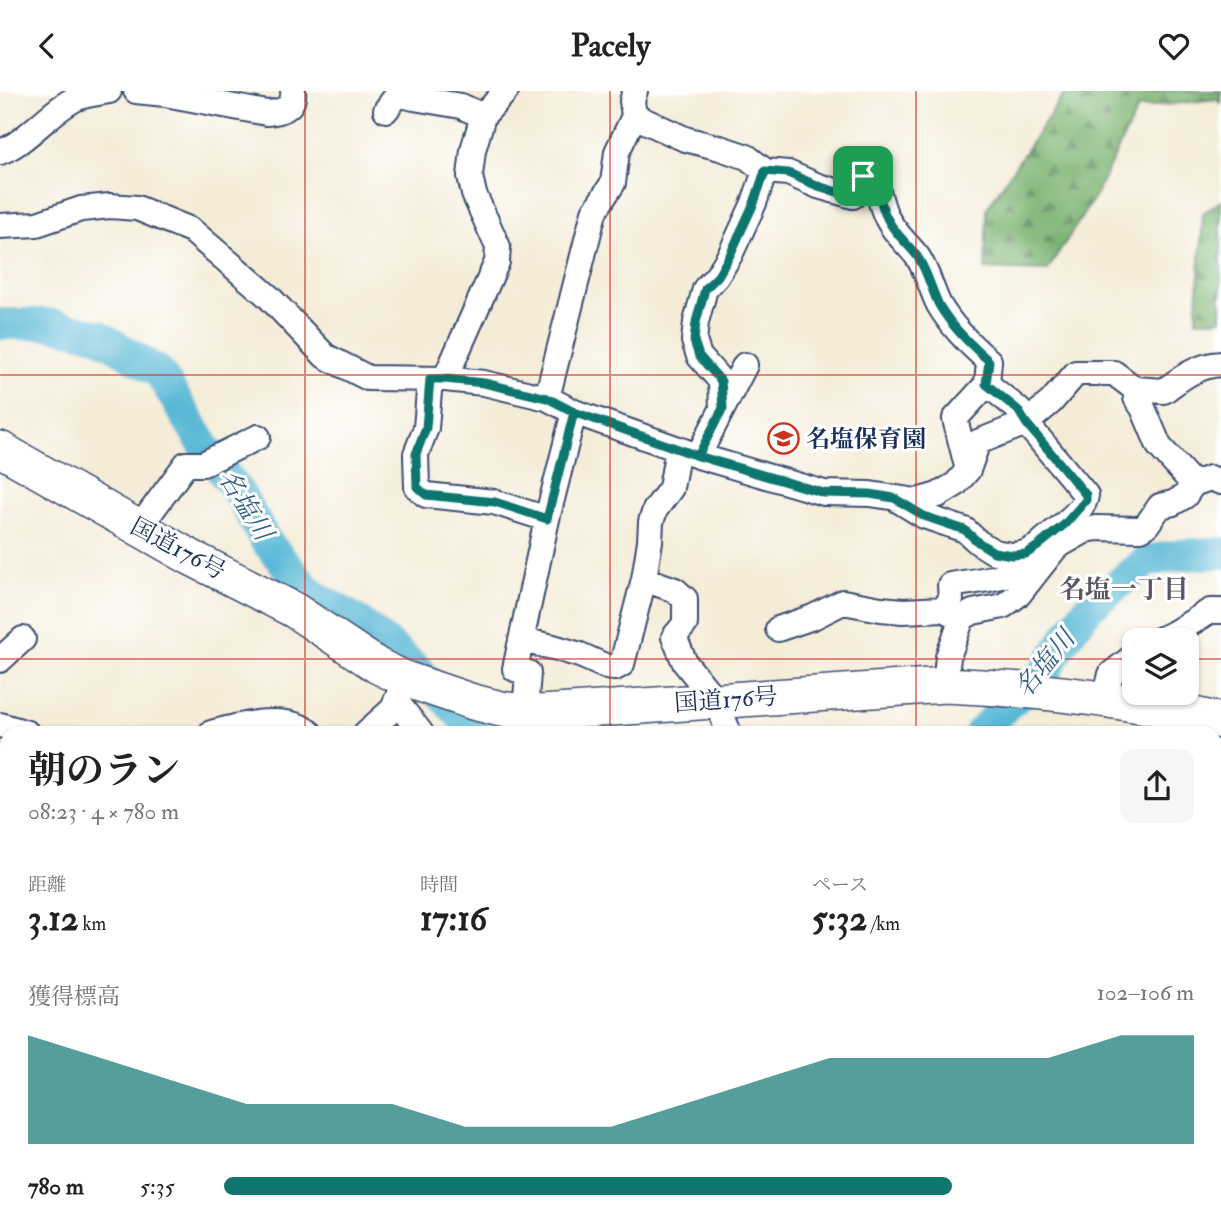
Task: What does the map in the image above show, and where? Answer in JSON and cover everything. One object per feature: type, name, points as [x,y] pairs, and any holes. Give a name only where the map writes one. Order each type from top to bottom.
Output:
[{"type":"highway","name":"国道176号","points":[[0,449],[190,557],[294,610],[378,666],[400,690],[473,702],[540,719],[716,701],[945,685],[996,687],[1105,699],[1208,724]]},
{"type":"street","points":[[0,152],[9,149],[52,113],[78,97],[109,91]]},
{"type":"street","points":[[136,91],[267,113],[289,107],[294,98],[293,91]]},
{"type":"street","points":[[506,91],[483,116],[473,151],[470,176],[474,194],[498,247],[497,262],[437,379],[426,428],[416,454],[417,487],[426,495],[495,502],[547,519]]},
{"type":"street","points":[[547,398],[594,212],[613,183],[617,152],[634,116],[632,101],[635,91]]},
{"type":"street","points":[[386,110],[398,94],[461,106],[483,116]]},
{"type":"street","points":[[634,116],[685,138],[747,157],[765,171],[788,173],[853,197],[863,176],[868,174],[875,180],[886,218],[918,258],[940,305],[965,339],[989,361],[986,384],[955,419],[968,470]]},
{"type":"street","points":[[723,408],[721,381],[699,356],[694,341],[696,322],[705,289],[718,276],[730,255],[754,203],[765,171]]},
{"type":"street","points":[[0,226],[37,224],[81,209],[110,206],[137,208],[191,230],[269,297],[325,356],[368,378],[484,383],[547,398],[574,412],[688,452],[824,493],[870,494],[917,501],[938,495],[956,484],[968,470],[978,442],[1026,423],[1051,402],[1076,373],[1114,373],[1135,389],[1164,391],[1186,374],[1213,364],[1221,364]]},
{"type":"street","points":[[521,640],[580,655],[607,667],[615,668],[622,664],[644,579],[655,510],[671,488],[688,452],[723,408],[745,365]]},
{"type":"street","points":[[894,498],[924,516],[965,530],[994,552],[1012,555],[1026,554],[1038,546],[1065,524],[1086,500],[1086,495],[1018,410],[986,384]]},
{"type":"street","points":[[1135,389],[1136,398],[1159,446],[1193,484]]},
{"type":"street","points":[[540,719],[528,673],[515,669],[547,519],[574,412]]},
{"type":"street","points":[[139,528],[186,464],[202,464],[258,437]]},
{"type":"street","points":[[778,629],[813,617],[843,602],[881,609],[952,614],[1003,606],[1020,594],[1056,547],[1096,527],[1141,529],[1160,506],[1174,503],[1185,496],[1193,484],[1210,478],[1221,482]]},
{"type":"street","points":[[945,685],[952,614],[950,585],[1006,574],[1025,567],[1038,546]]},
{"type":"street","points":[[644,579],[675,590],[685,599],[685,624],[674,637],[685,663],[716,701],[726,726]]},
{"type":"street","points":[[1182,628],[1210,611],[1221,611]]},
{"type":"street","points":[[0,660],[23,639]]},
{"type":"street","points":[[1105,699],[1111,674],[1122,665]]},
{"type":"street","points":[[374,726],[393,709],[400,690]]},
{"type":"street","points":[[400,690],[418,726]]},
{"type":"street","points":[[240,726],[282,723],[294,726]]},
{"type":"green space","points":[[1066,91],[1221,91],[1221,103],[1217,99],[1138,108],[1095,196],[1047,271],[985,269],[987,208]]},
{"type":"green space","points":[[1221,201],[1221,320],[1196,320],[1203,213]]},
{"type":"waterway","name":"名塩川","points":[[0,324],[50,324],[98,335],[159,372],[208,452],[239,493],[265,540],[310,593],[356,620],[392,648],[421,673],[470,726]]},
{"type":"waterway","name":"名塩川","points":[[987,726],[1008,704],[1041,678],[1089,607],[1147,561],[1180,555],[1221,553]]},
{"type":"place","name":"名塩保育園","points":[[783,439]]},
{"type":"district","name":"名塩一丁目","points":[[1124,590]]},
{"type":"route","points":[[863,176],[853,197],[788,173],[765,171],[754,203],[730,255],[718,276],[705,289],[696,322],[694,341],[699,356],[721,381],[723,408],[698,456],[678,449],[574,412],[547,398],[484,383],[430,379],[426,428],[416,454],[417,487],[426,495],[495,502],[547,519],[574,412],[698,456],[824,493],[870,494],[894,498],[924,516],[965,530],[994,552],[1026,554],[1038,546],[1065,524],[1086,500],[1086,495],[1018,410],[986,384],[989,361],[972,346],[940,305],[918,258],[886,218],[875,180],[868,174],[863,176]]}]
